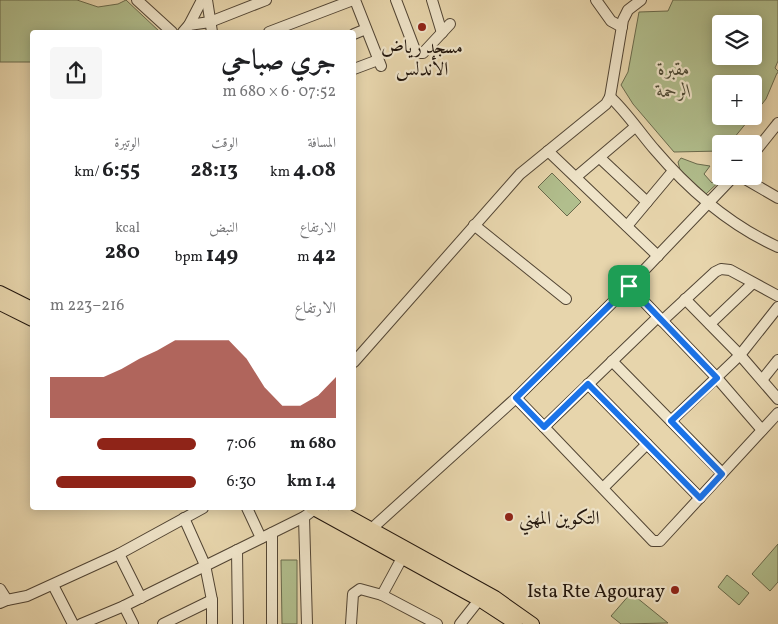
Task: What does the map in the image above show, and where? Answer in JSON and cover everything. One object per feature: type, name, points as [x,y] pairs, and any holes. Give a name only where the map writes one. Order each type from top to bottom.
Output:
[{"type":"main road","points":[[0,292],[30,307]]},
{"type":"main road","points":[[0,304],[30,319]]},
{"type":"main road","points":[[311,510],[368,532],[495,597],[533,624]]},
{"type":"main road","points":[[337,510],[402,558],[479,600],[516,624]]},
{"type":"street","points":[[137,0],[170,30]]},
{"type":"street","points":[[186,29],[202,0]]},
{"type":"street","points":[[207,0],[211,27]]},
{"type":"street","points":[[186,29],[211,27],[266,0]]},
{"type":"street","points":[[274,30],[354,0],[380,63],[356,69]]},
{"type":"street","points":[[396,0],[417,53],[423,53],[450,24]]},
{"type":"street","points":[[432,0],[442,33]]},
{"type":"street","points":[[596,0],[611,21],[622,27]]},
{"type":"street","points":[[356,360],[520,174],[601,110],[610,97],[622,27],[628,10],[641,0]]},
{"type":"street","points":[[356,33],[366,29]]},
{"type":"street","points":[[610,97],[673,171],[708,204],[747,231],[778,248]]},
{"type":"street","points":[[762,143],[778,123]]},
{"type":"street","points":[[576,177],[635,127]]},
{"type":"street","points":[[548,151],[658,256]]},
{"type":"street","points":[[600,158],[647,202]]},
{"type":"street","points":[[626,226],[673,171]]},
{"type":"street","points":[[368,532],[516,398],[629,286],[726,185]]},
{"type":"street","points":[[756,185],[778,198]]},
{"type":"street","points":[[474,225],[566,299]]},
{"type":"street","points":[[544,427],[612,361],[721,269],[730,270],[778,296]]},
{"type":"street","points":[[710,324],[753,283]]},
{"type":"street","points":[[629,286],[717,378],[762,430]]},
{"type":"street","points":[[685,299],[740,355],[778,399]]},
{"type":"street","points":[[671,421],[740,355],[778,307]]},
{"type":"street","points":[[762,380],[778,360]]},
{"type":"street","points":[[612,361],[722,474]]},
{"type":"street","points":[[588,384],[700,498]]},
{"type":"street","points":[[516,398],[657,543],[778,413]]},
{"type":"street","points":[[603,488],[647,444]]},
{"type":"street","points":[[0,589],[3,601],[27,596],[119,554],[199,510]]},
{"type":"street","points":[[249,510],[261,538]]},
{"type":"street","points":[[81,624],[141,598],[272,533],[311,510]]},
{"type":"street","points":[[307,624],[311,510]]},
{"type":"street","points":[[184,518],[205,565],[212,600],[212,624]]},
{"type":"street","points":[[272,533],[272,624]]},
{"type":"street","points":[[237,550],[238,624]]},
{"type":"street","points":[[119,554],[141,598]]},
{"type":"street","points":[[382,595],[402,558]]},
{"type":"street","points":[[53,585],[73,624]]},
{"type":"street","points":[[351,624],[353,594],[356,590],[360,589],[382,595],[437,624]]},
{"type":"street","points":[[163,624],[212,600]]},
{"type":"street","points":[[460,624],[479,600]]},
{"type":"street","points":[[124,606],[133,624]]},
{"type":"green space","points":[[0,0],[77,0],[98,7],[118,4],[126,0],[158,30],[30,30],[30,62],[0,62]]},
{"type":"green space","name":"مقبرة الرحمة","points":[[673,0],[778,0],[778,61],[775,68],[778,73],[762,104],[762,75],[712,75],[712,125],[745,125],[736,135],[712,135],[712,151],[674,152],[633,104],[621,85],[628,72],[639,12],[668,11]]},
{"type":"green space","points":[[681,158],[697,164],[710,166],[704,174],[712,185],[716,185],[706,194],[680,170],[678,162]]},
{"type":"green space","points":[[552,173],[581,202],[567,216],[538,187]]},
{"type":"green space","points":[[778,544],[778,582],[770,591],[752,574]]},
{"type":"green space","points":[[281,560],[297,560],[297,624],[282,624]]},
{"type":"green space","points":[[727,575],[749,593],[739,605],[718,587]]},
{"type":"green space","points":[[631,593],[668,623],[621,624],[611,616]]},
{"type":"place","name":"مسجد رياض الأندلس","points":[[422,27]]},
{"type":"place","name":"التكوين المهني","points":[[509,517]]},
{"type":"place","name":"Ista Rte Agouray","points":[[675,590]]},
{"type":"route","points":[[629,286],[717,378],[671,421],[722,474],[700,498],[588,384],[544,427],[516,398],[629,286]]}]
